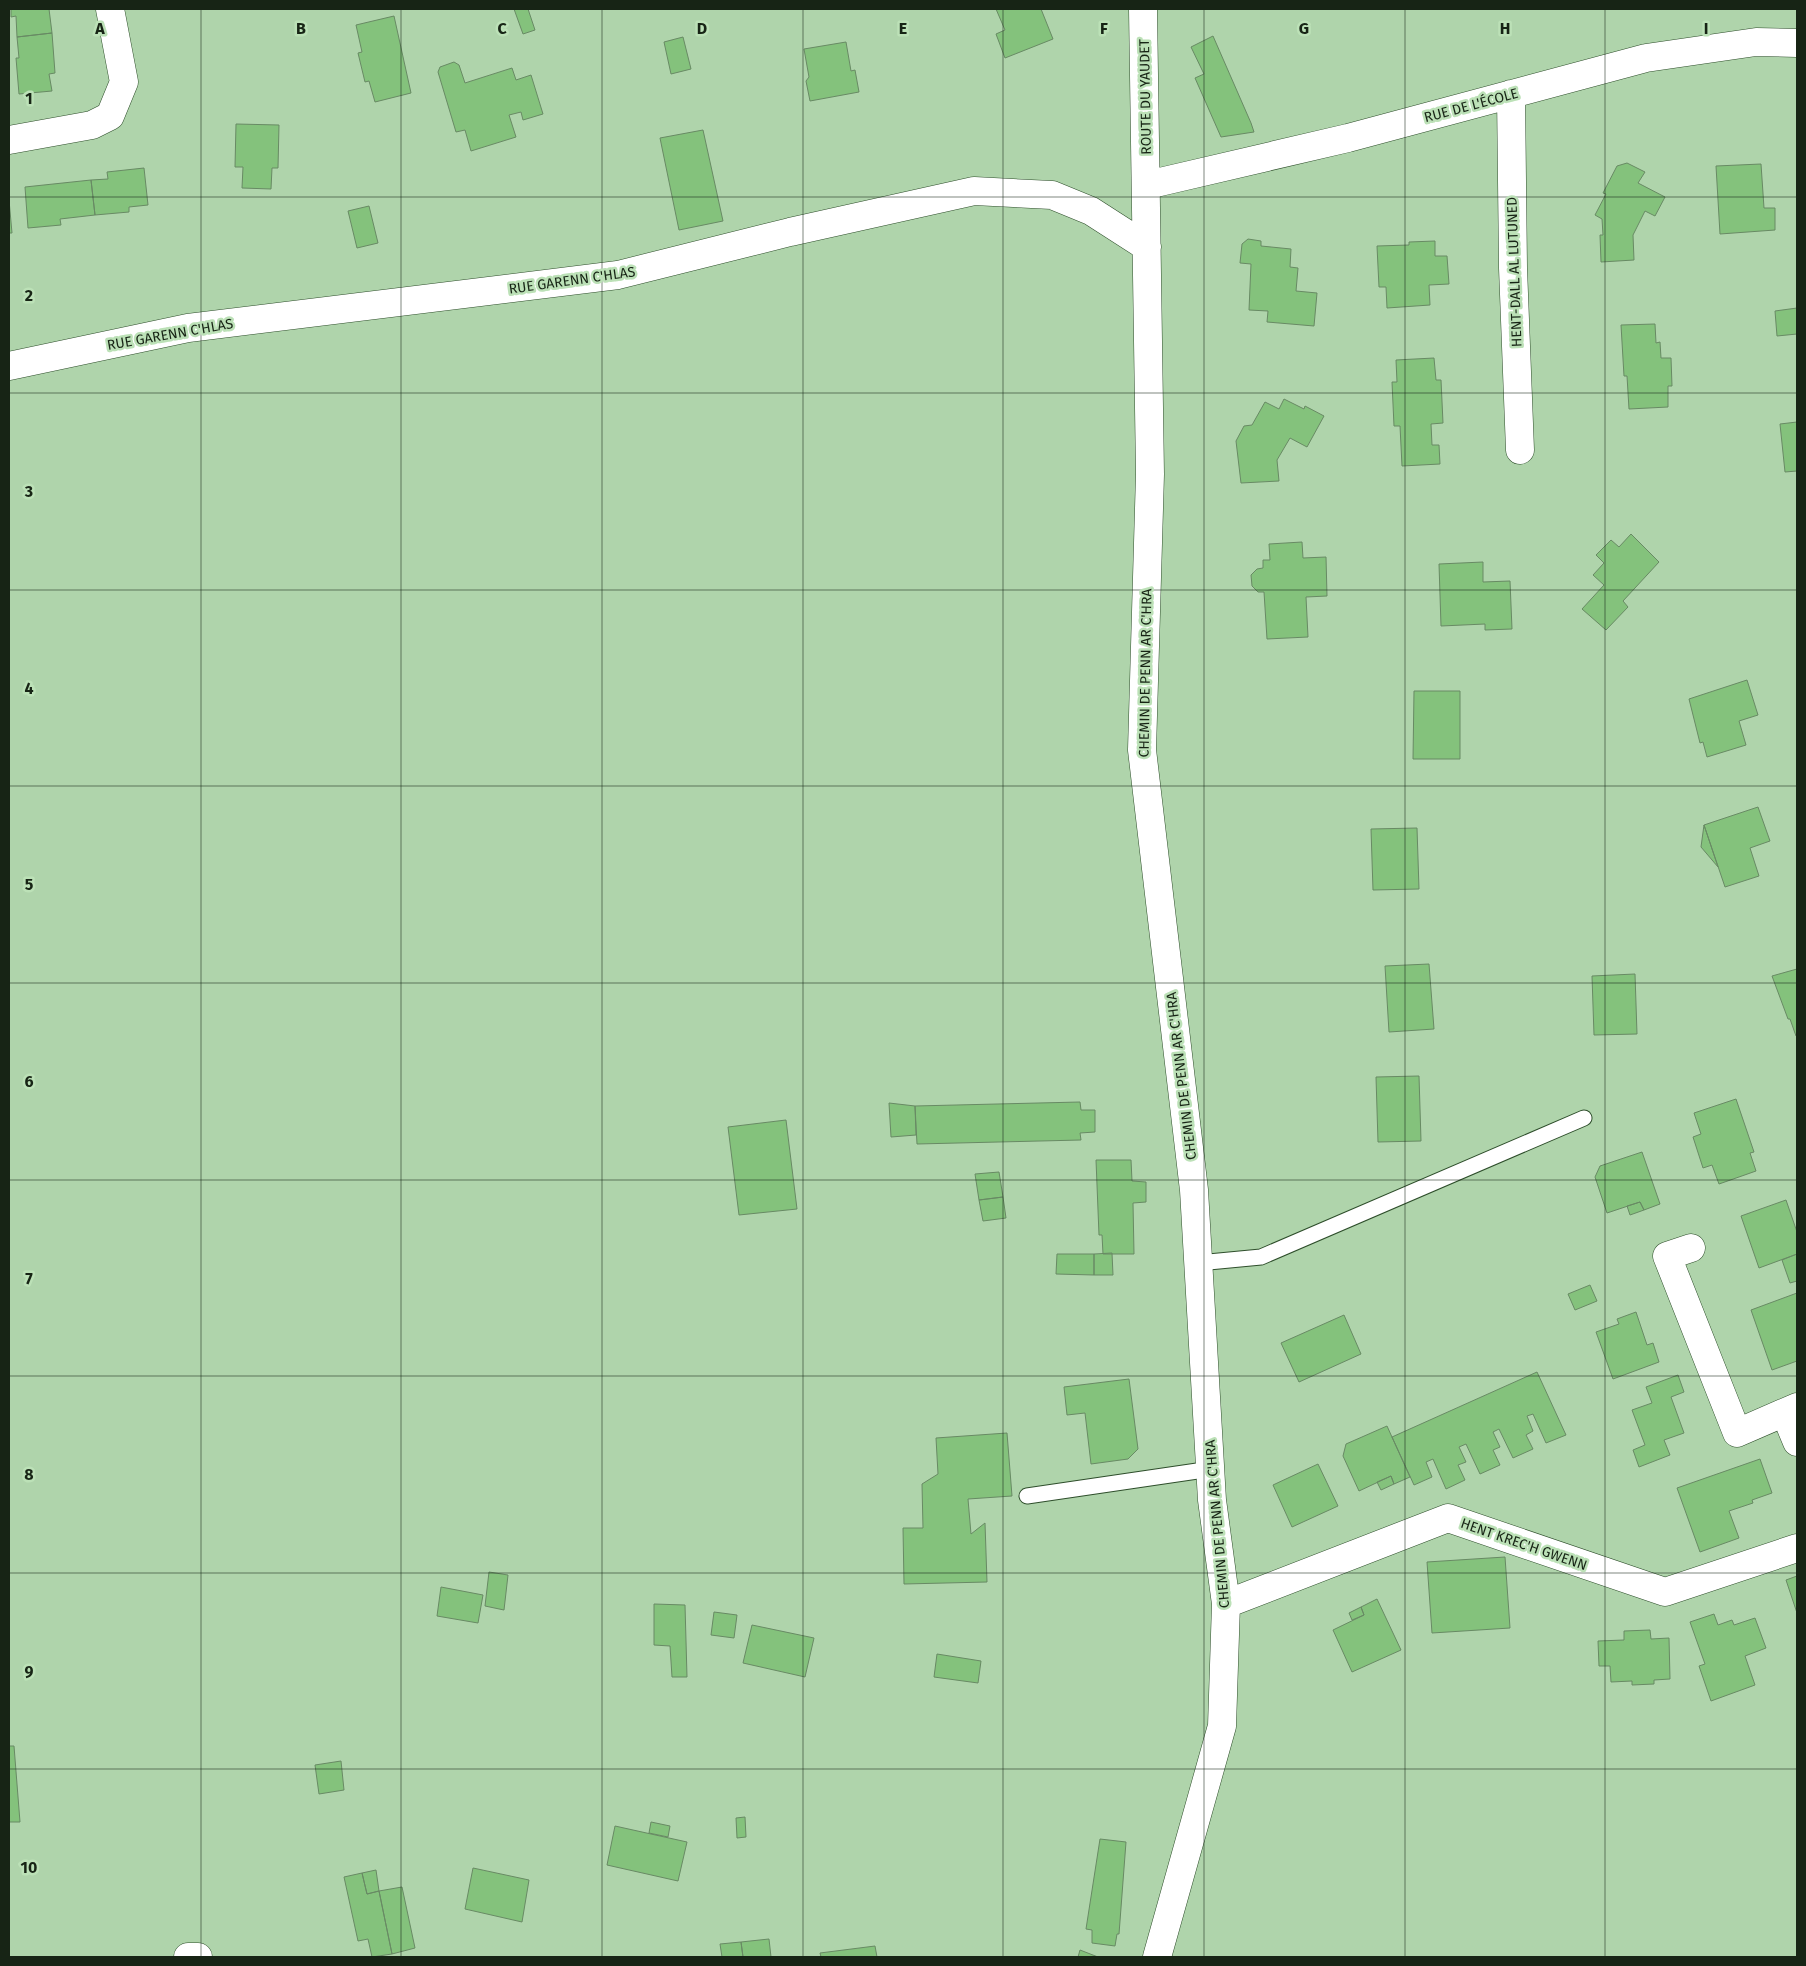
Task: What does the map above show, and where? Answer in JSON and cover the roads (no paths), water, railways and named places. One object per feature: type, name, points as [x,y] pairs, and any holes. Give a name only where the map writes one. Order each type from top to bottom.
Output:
[{"type":"street","points":[[9,140],[92,125],[110,116],[124,82],[110,9]]},
{"type":"street","name":"ROUTE DU YAUDET","points":[[1143,9],[1147,185]]},
{"type":"street","name":"RUE DE L'ÉCOLE","points":[[1147,185],[1348,138],[1646,58],[1756,42],[1797,43]]},
{"type":"street","name":"HENT-DALL AL LUTUNED","points":[[1511,94],[1512,268],[1520,450]]},
{"type":"street","name":"CHEMIN DE PENN AR C'HRA","points":[[1147,185],[1150,474],[1142,750],[1194,1190],[1212,1500],[1226,1604],[1222,1726],[1156,1957]]},
{"type":"street","name":"RUE GARENN C'HLAS","points":[[9,366],[188,328],[618,276],[790,232],[974,191],[1052,194],[1091,211],[1147,247]]},
{"type":"street","points":[[1691,1248],[1667,1256],[1737,1433],[1791,1410],[1797,1442]]},
{"type":"street","name":"HENT KREC'H GWENN","points":[[1226,1604],[1448,1518],[1665,1592],[1797,1548]]},
{"type":"street","points":[[188,1957],[198,1957]]},
{"type":"lane","points":[[1198,1263],[1261,1257],[1584,1118]]},
{"type":"lane","points":[[1027,1496],[1210,1469]]}]
